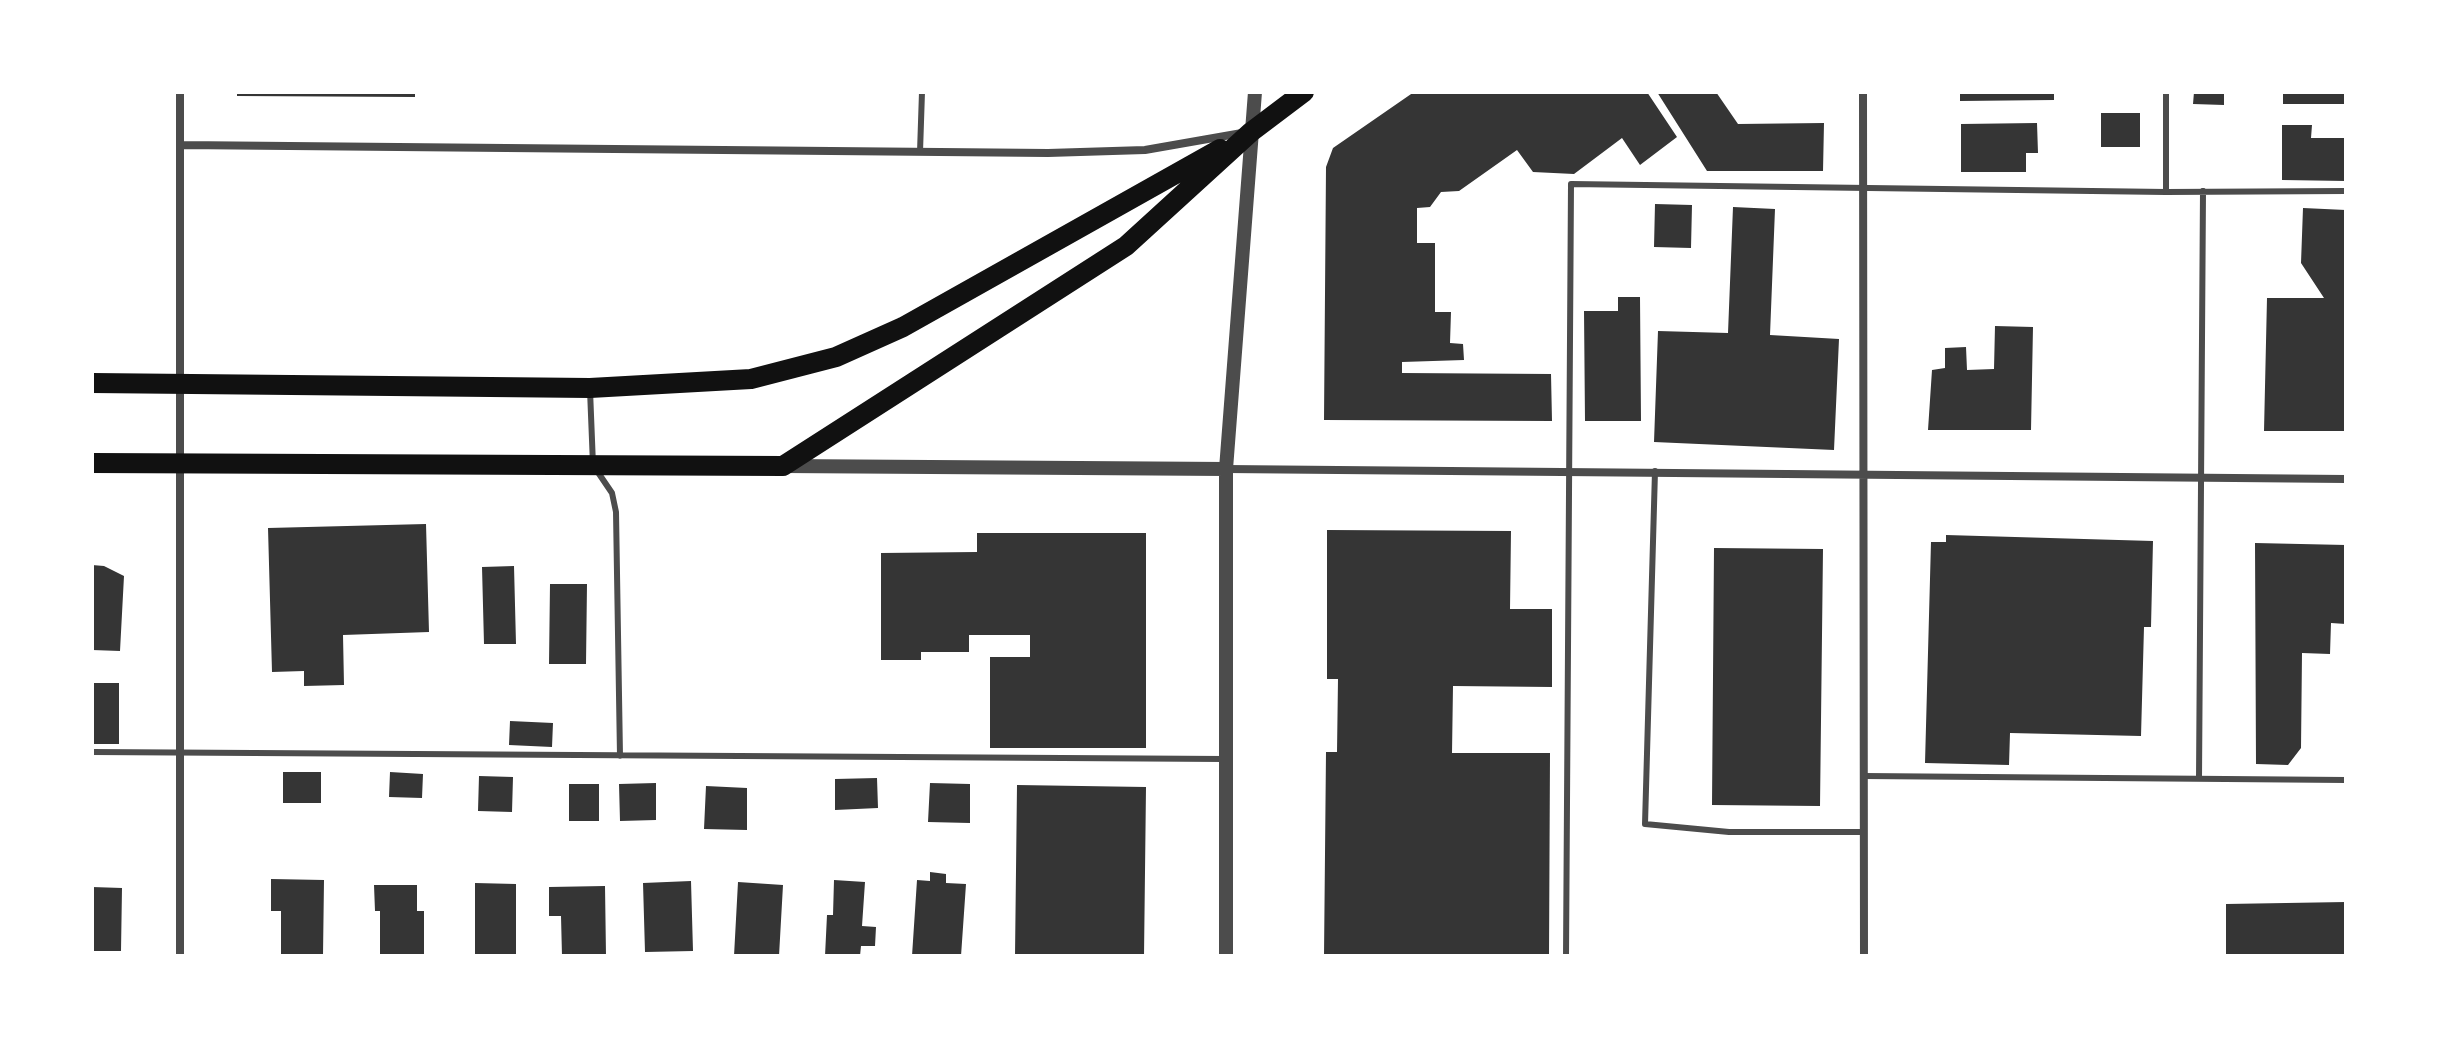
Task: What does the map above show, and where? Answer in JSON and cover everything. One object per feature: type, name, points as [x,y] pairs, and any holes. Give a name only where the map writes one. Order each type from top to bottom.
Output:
[{"type":"main road","points":[[92,463],[783,466],[1126,246],[1251,132],[1304,92]]},
{"type":"main road","points":[[92,383],[590,388],[751,379],[836,357],[903,327],[1251,132]]},
{"type":"street","points":[[180,92],[180,956]]},
{"type":"street","points":[[1226,956],[1226,469],[1255,92]]},
{"type":"street","points":[[1863,92],[1864,956]]},
{"type":"street","points":[[181,145],[1048,153],[1145,150],[1251,132]]},
{"type":"street","points":[[783,466],[2346,479]]},
{"type":"lane","points":[[920,152],[922,92]]},
{"type":"lane","points":[[2166,92],[2166,192]]},
{"type":"lane","points":[[1566,956],[1571,184],[2166,192],[2346,191]]},
{"type":"lane","points":[[2199,778],[2203,191]]},
{"type":"lane","points":[[590,388],[593,465],[612,493],[616,512],[620,756]]},
{"type":"lane","points":[[1655,471],[1645,824],[1729,832],[1864,832]]},
{"type":"lane","points":[[92,752],[1228,759]]},
{"type":"lane","points":[[1864,776],[2346,780]]},
{"type":"building","points":[[237,92],[415,92],[415,97],[237,96]]},
{"type":"building","points":[[1414,92],[1647,92],[1677,137],[1640,165],[1622,138],[1574,174],[1533,172],[1517,150],[1459,191],[1441,192],[1430,207],[1417,208],[1417,243],[1435,243],[1435,312],[1451,312],[1450,343],[1463,344],[1464,360],[1402,362],[1402,373],[1551,374],[1552,421],[1324,420],[1326,167],[1333,148]]},
{"type":"building","points":[[1657,92],[1716,92],[1738,124],[1824,123],[1823,171],[1707,171]]},
{"type":"building","points":[[1960,92],[2054,92],[2054,100],[1960,101]]},
{"type":"building","points":[[2194,92],[2224,92],[2224,105],[2193,104]]},
{"type":"building","points":[[2283,92],[2346,92],[2346,104],[2283,104]]},
{"type":"building","points":[[2101,113],[2140,113],[2140,147],[2101,147]]},
{"type":"building","points":[[2037,123],[2038,153],[2026,153],[2026,172],[1961,172],[1961,124]]},
{"type":"building","points":[[2282,125],[2312,125],[2311,138],[2346,138],[2346,181],[2282,180]]},
{"type":"building","points":[[1655,204],[1692,205],[1691,248],[1654,247]]},
{"type":"building","points":[[1733,207],[1775,209],[1770,335],[1839,339],[1834,450],[1654,442],[1658,331],[1728,333]]},
{"type":"building","points":[[2303,208],[2346,210],[2346,431],[2264,431],[2267,298],[2324,298],[2301,263]]},
{"type":"building","points":[[1618,297],[1640,297],[1641,421],[1585,421],[1584,311],[1618,311]]},
{"type":"building","points":[[1995,326],[2033,327],[2031,430],[1928,430],[1932,370],[1945,368],[1945,348],[1966,347],[1967,370],[1994,369]]},
{"type":"building","points":[[426,524],[429,632],[343,635],[344,685],[304,686],[304,671],[272,672],[268,528]]},
{"type":"building","points":[[1327,530],[1511,531],[1510,609],[1552,609],[1552,687],[1453,686],[1452,753],[1550,753],[1549,956],[1324,956],[1326,752],[1337,752],[1338,679],[1327,679]]},
{"type":"building","points":[[977,533],[1146,533],[1146,748],[990,748],[990,657],[1030,657],[1030,635],[969,635],[969,652],[921,652],[921,660],[881,660],[881,553],[977,552]]},
{"type":"building","points":[[1946,535],[2153,541],[2151,627],[2144,627],[2141,736],[2010,733],[2009,765],[1925,763],[1931,542],[1946,542]]},
{"type":"building","points":[[2255,543],[2346,545],[2346,624],[2331,623],[2330,654],[2302,653],[2301,748],[2288,765],[2256,764]]},
{"type":"building","points":[[1714,548],[1823,549],[1820,806],[1712,805]]},
{"type":"building","points":[[92,565],[104,566],[124,576],[120,651],[92,650]]},
{"type":"building","points":[[514,566],[516,644],[484,644],[482,567]]},
{"type":"building","points":[[550,584],[587,584],[586,664],[549,664]]},
{"type":"building","points":[[92,683],[119,683],[119,744],[92,744]]},
{"type":"building","points":[[510,721],[553,723],[552,747],[509,745]]},
{"type":"building","points":[[283,772],[321,772],[321,803],[283,803]]},
{"type":"building","points":[[390,772],[423,774],[422,798],[389,797]]},
{"type":"building","points":[[479,776],[513,777],[512,812],[478,811]]},
{"type":"building","points":[[877,778],[878,808],[835,810],[835,779]]},
{"type":"building","points":[[656,783],[656,820],[620,821],[619,784]]},
{"type":"building","points":[[930,783],[970,784],[970,823],[928,822]]},
{"type":"building","points":[[569,784],[599,784],[599,821],[569,821]]},
{"type":"building","points":[[1017,785],[1146,787],[1144,956],[1015,956]]},
{"type":"building","points":[[706,786],[747,788],[747,830],[704,829]]},
{"type":"building","points":[[930,872],[946,874],[946,883],[966,884],[961,956],[912,956],[917,880],[930,881]]},
{"type":"building","points":[[271,879],[324,880],[323,955],[281,954],[281,911],[271,911]]},
{"type":"building","points":[[834,880],[865,882],[862,926],[876,927],[875,946],[861,946],[860,956],[825,956],[827,915],[833,915]]},
{"type":"building","points":[[691,881],[693,951],[645,952],[643,883]]},
{"type":"building","points":[[738,882],[783,885],[779,956],[734,956]]},
{"type":"building","points":[[475,883],[516,884],[516,956],[475,956]]},
{"type":"building","points":[[374,885],[417,885],[417,911],[424,911],[424,956],[380,956],[380,911],[375,911]]},
{"type":"building","points":[[605,886],[606,956],[562,956],[561,916],[549,916],[549,887]]},
{"type":"building","points":[[92,887],[122,888],[121,951],[92,951]]},
{"type":"building","points":[[2346,902],[2346,956],[2226,956],[2226,904]]}]
